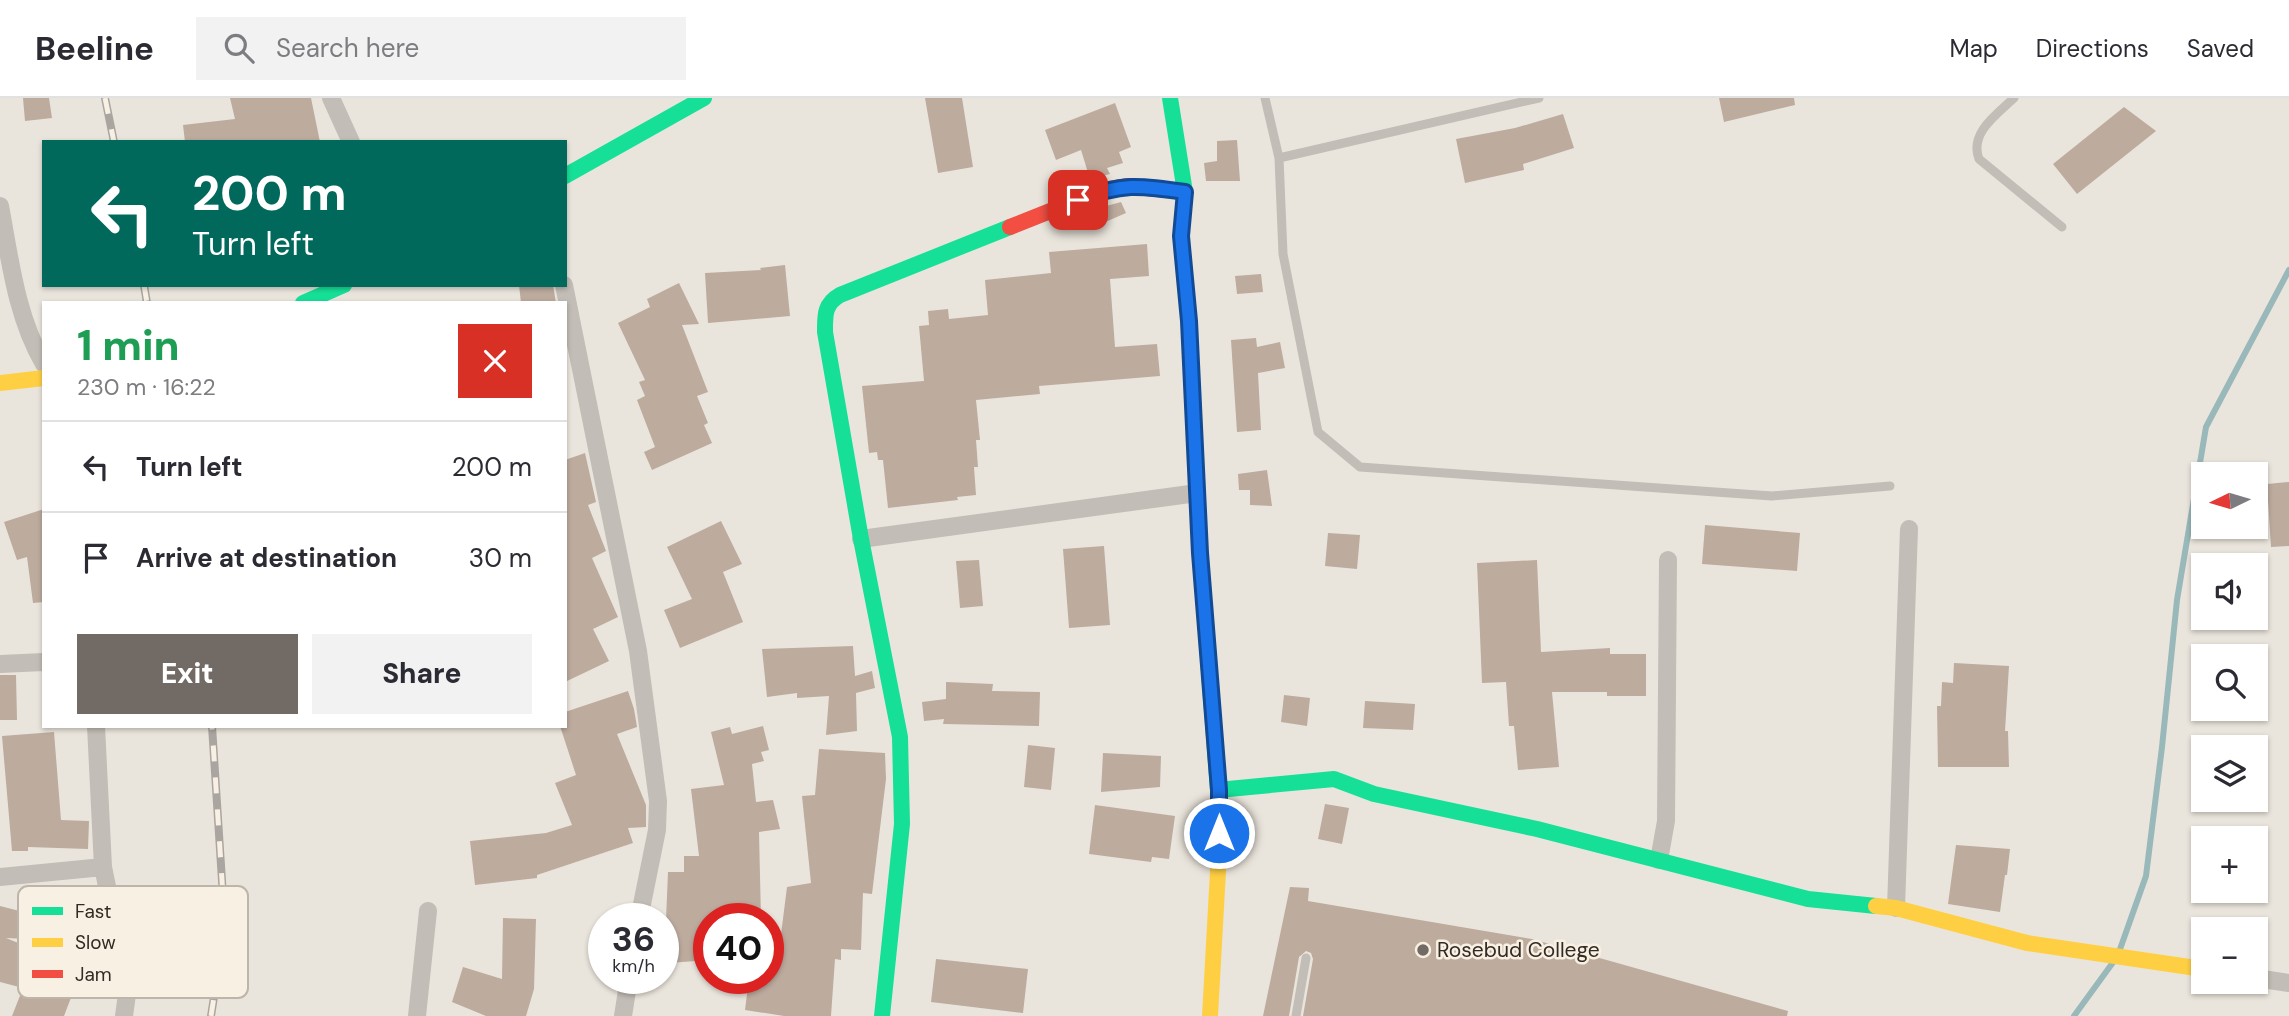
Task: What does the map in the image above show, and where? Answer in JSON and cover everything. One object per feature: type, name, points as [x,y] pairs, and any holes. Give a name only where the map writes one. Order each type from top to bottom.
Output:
[{"type":"street","points":[[331,98],[350,140]]},
{"type":"street","points":[[567,175],[704,98]]},
{"type":"street","points":[[1170,98],[1185,192],[1181,236],[1189,321],[1219,790],[1219,876],[1210,1016]]},
{"type":"street","points":[[881,1016],[902,824],[900,737],[861,539],[825,332],[824,312],[831,299],[1103,190],[1129,186],[1185,192]]},
{"type":"street","points":[[0,206],[21,309],[42,360]]},
{"type":"street","points":[[308,301],[339,287]]},
{"type":"street","points":[[564,287],[638,650],[658,801],[657,830],[642,903]]},
{"type":"street","points":[[0,383],[42,378]]},
{"type":"street","points":[[861,539],[1198,493]]},
{"type":"street","points":[[1896,908],[1909,529]]},
{"type":"street","points":[[1659,860],[1666,809],[1668,560]]},
{"type":"street","points":[[0,664],[42,662]]},
{"type":"street","points":[[96,728],[103,867],[107,886]]},
{"type":"street","points":[[1219,790],[1334,779],[1374,794],[1537,829],[1808,899],[1896,908],[2027,943],[2191,967]]},
{"type":"street","points":[[0,877],[103,867]]},
{"type":"street","points":[[417,1016],[428,911]]},
{"type":"street","points":[[2268,980],[2289,983]]},
{"type":"street","points":[[623,1016],[626,994]]},
{"type":"street","points":[[124,1016],[126,998]]},
{"type":"lane","points":[[1265,98],[1279,158],[1283,254],[1318,432],[1360,467],[1772,496],[1889,486]]},
{"type":"lane","points":[[1279,158],[1539,98]]},
{"type":"lane","points":[[2014,98],[1984,127],[1977,138],[1975,149],[1979,159],[2062,227]]},
{"type":"lane","points":[[1296,1016],[1306,958]]},
{"type":"building","points":[[23,98],[49,98],[52,118],[25,121]]},
{"type":"building","points":[[230,98],[311,98],[320,140],[185,140],[183,125],[235,119]]},
{"type":"building","points":[[925,98],[962,98],[973,167],[938,173]]},
{"type":"building","points":[[1719,98],[1794,98],[1795,105],[1724,122]]},
{"type":"building","points":[[1115,103],[1131,147],[1119,152],[1123,163],[1107,168],[1110,174],[1090,179],[1081,150],[1056,160],[1045,130]]},
{"type":"building","points":[[2124,107],[2156,131],[2077,194],[2053,164]]},
{"type":"building","points":[[1563,114],[1574,148],[1523,164],[1524,170],[1465,183],[1456,139],[1515,128]]},
{"type":"building","points":[[1237,140],[1240,181],[1206,181],[1204,163],[1217,161],[1217,141]]},
{"type":"building","points":[[1121,202],[1126,213],[1103,223],[1099,208]]},
{"type":"building","points":[[1147,244],[1149,276],[1110,279],[1115,347],[1157,344],[1160,376],[1039,386],[1040,394],[976,400],[980,440],[976,440],[978,467],[974,467],[976,495],[957,497],[958,500],[888,508],[883,460],[878,460],[877,452],[869,453],[862,386],[924,381],[919,326],[929,325],[928,311],[948,309],[949,319],[988,315],[985,280],[1051,273],[1049,252]]},
{"type":"building","points":[[785,265],[790,316],[708,323],[705,273],[761,270],[760,268]]},
{"type":"building","points":[[1261,274],[1263,292],[1237,294],[1235,276]]},
{"type":"building","points":[[679,283],[699,324],[682,325],[708,392],[697,396],[708,423],[704,425],[712,443],[652,470],[644,452],[655,447],[637,400],[645,396],[639,382],[645,380],[618,323],[650,307],[647,299]]},
{"type":"building","points":[[519,287],[553,287],[556,301],[521,301]]},
{"type":"building","points":[[1256,338],[1257,347],[1280,342],[1285,368],[1258,373],[1261,430],[1237,432],[1231,340]]},
{"type":"building","points":[[585,453],[596,502],[588,505],[606,551],[592,558],[618,617],[593,629],[609,661],[567,681],[567,459]]},
{"type":"building","points":[[1267,470],[1272,506],[1250,505],[1250,490],[1239,490],[1238,474]]},
{"type":"building","points":[[2289,482],[2289,546],[2271,547],[2268,484]]},
{"type":"building","points":[[42,510],[42,602],[33,603],[27,557],[17,560],[4,522]]},
{"type":"building","points":[[721,521],[742,564],[723,572],[743,622],[680,648],[664,610],[692,599],[667,547]]},
{"type":"building","points":[[1705,525],[1800,533],[1797,571],[1702,564]]},
{"type":"building","points":[[1328,533],[1360,535],[1357,569],[1325,566]]},
{"type":"building","points":[[1104,546],[1110,625],[1069,628],[1063,549]]},
{"type":"building","points":[[979,560],[983,606],[960,608],[956,561]]},
{"type":"building","points":[[1537,560],[1541,652],[1610,648],[1610,654],[1646,654],[1646,696],[1607,696],[1607,692],[1552,692],[1559,767],[1518,770],[1514,726],[1509,726],[1506,682],[1482,683],[1477,563]]},
{"type":"building","points":[[853,646],[855,676],[872,671],[875,688],[856,693],[857,731],[826,735],[829,696],[797,698],[797,693],[767,697],[762,649]]},
{"type":"building","points":[[1954,663],[2009,666],[2005,731],[2008,731],[2009,767],[1938,767],[1937,706],[1941,706],[1942,682],[1953,683]]},
{"type":"building","points":[[0,675],[16,675],[17,720],[0,720]]},
{"type":"building","points":[[946,682],[993,684],[992,691],[1040,692],[1039,726],[943,724],[944,719],[924,721],[922,702],[946,699]]},
{"type":"building","points":[[628,691],[637,727],[617,734],[646,805],[646,827],[628,828],[633,843],[537,875],[537,878],[475,885],[470,841],[546,833],[572,825],[555,783],[576,775],[561,728],[567,728],[567,711]]},
{"type":"building","points":[[1284,695],[1310,698],[1307,726],[1281,722]]},
{"type":"building","points":[[1365,701],[1415,704],[1413,730],[1363,728]]},
{"type":"building","points":[[763,726],[769,750],[761,752],[764,761],[752,764],[756,802],[773,800],[780,829],[759,832],[761,903],[693,903],[693,961],[679,962],[679,903],[667,903],[668,872],[684,872],[684,856],[699,856],[691,789],[724,785],[711,732],[730,727],[732,734]]},
{"type":"building","points":[[54,732],[61,820],[89,821],[88,849],[28,847],[28,851],[12,851],[2,736]]},
{"type":"building","points":[[1028,745],[1055,748],[1051,790],[1024,787]]},
{"type":"building","points":[[819,749],[885,753],[886,779],[872,894],[863,893],[861,950],[841,949],[841,960],[835,959],[831,1016],[784,1016],[745,1010],[747,994],[784,994],[784,911],[787,887],[811,883],[802,796],[815,795]]},
{"type":"building","points":[[1103,753],[1161,756],[1160,787],[1101,792]]},
{"type":"building","points":[[1325,804],[1349,808],[1342,844],[1318,839]]},
{"type":"building","points":[[1095,805],[1175,816],[1169,859],[1152,857],[1151,862],[1089,854]]},
{"type":"building","points":[[1956,845],[2010,849],[2000,912],[1948,904]]},
{"type":"building","name":"Rosebud College","points":[[1290,887],[1309,888],[1308,901],[1532,939],[1788,1011],[1787,1016],[1303,1016],[1313,959],[1311,953],[1306,951],[1299,957],[1289,1016],[1263,1016]]},
{"type":"building","points":[[0,906],[18,911],[18,939],[6,938],[18,943],[18,987],[0,982]]},
{"type":"building","points":[[503,918],[536,919],[534,989],[526,1016],[486,1016],[452,1002],[463,967],[502,979]]},
{"type":"building","points":[[936,959],[1028,969],[1023,1013],[931,1002]]},
{"type":"building","points":[[19,998],[71,998],[64,1016],[12,1016]]},
{"type":"waterway","points":[[2119,952],[2146,876],[2177,600],[2206,427],[2289,270]]},
{"type":"waterway","points":[[2074,1016],[2114,961]]},
{"type":"railway","points":[[105,98],[114,140]]},
{"type":"railway","points":[[144,287],[147,301]]},
{"type":"railway","points":[[212,728],[222,886]]},
{"type":"railway","points":[[211,1016],[214,998]]},
{"type":"traffic: fast","points":[[567,175],[704,98]]},
{"type":"traffic: fast","points":[[1170,98],[1185,192],[1181,236],[1189,321],[1200,553],[1218,790],[1219,853]]},
{"type":"traffic: fast","points":[[882,1016],[902,824],[900,737],[861,539],[825,332],[826,316],[828,306],[840,295],[1010,227]]},
{"type":"traffic: fast","points":[[308,301],[339,287]]},
{"type":"traffic: fast","points":[[1218,790],[1334,779],[1374,794],[1537,829],[1808,899],[1876,906]]},
{"type":"traffic: slow","points":[[0,383],[42,378]]},
{"type":"traffic: slow","points":[[1210,1016],[1219,853]]},
{"type":"traffic: slow","points":[[1876,906],[1896,908],[2027,943],[2191,967]]},
{"type":"traffic: jam","points":[[1010,227],[1103,190],[1128,186],[1185,192]]},
{"type":"place","name":"Rosebud College","points":[[1423,950]]},
{"type":"route","points":[[1078,200],[1103,190],[1129,186],[1185,192],[1181,236],[1189,321],[1200,553],[1219,790],[1219,833]]}]
